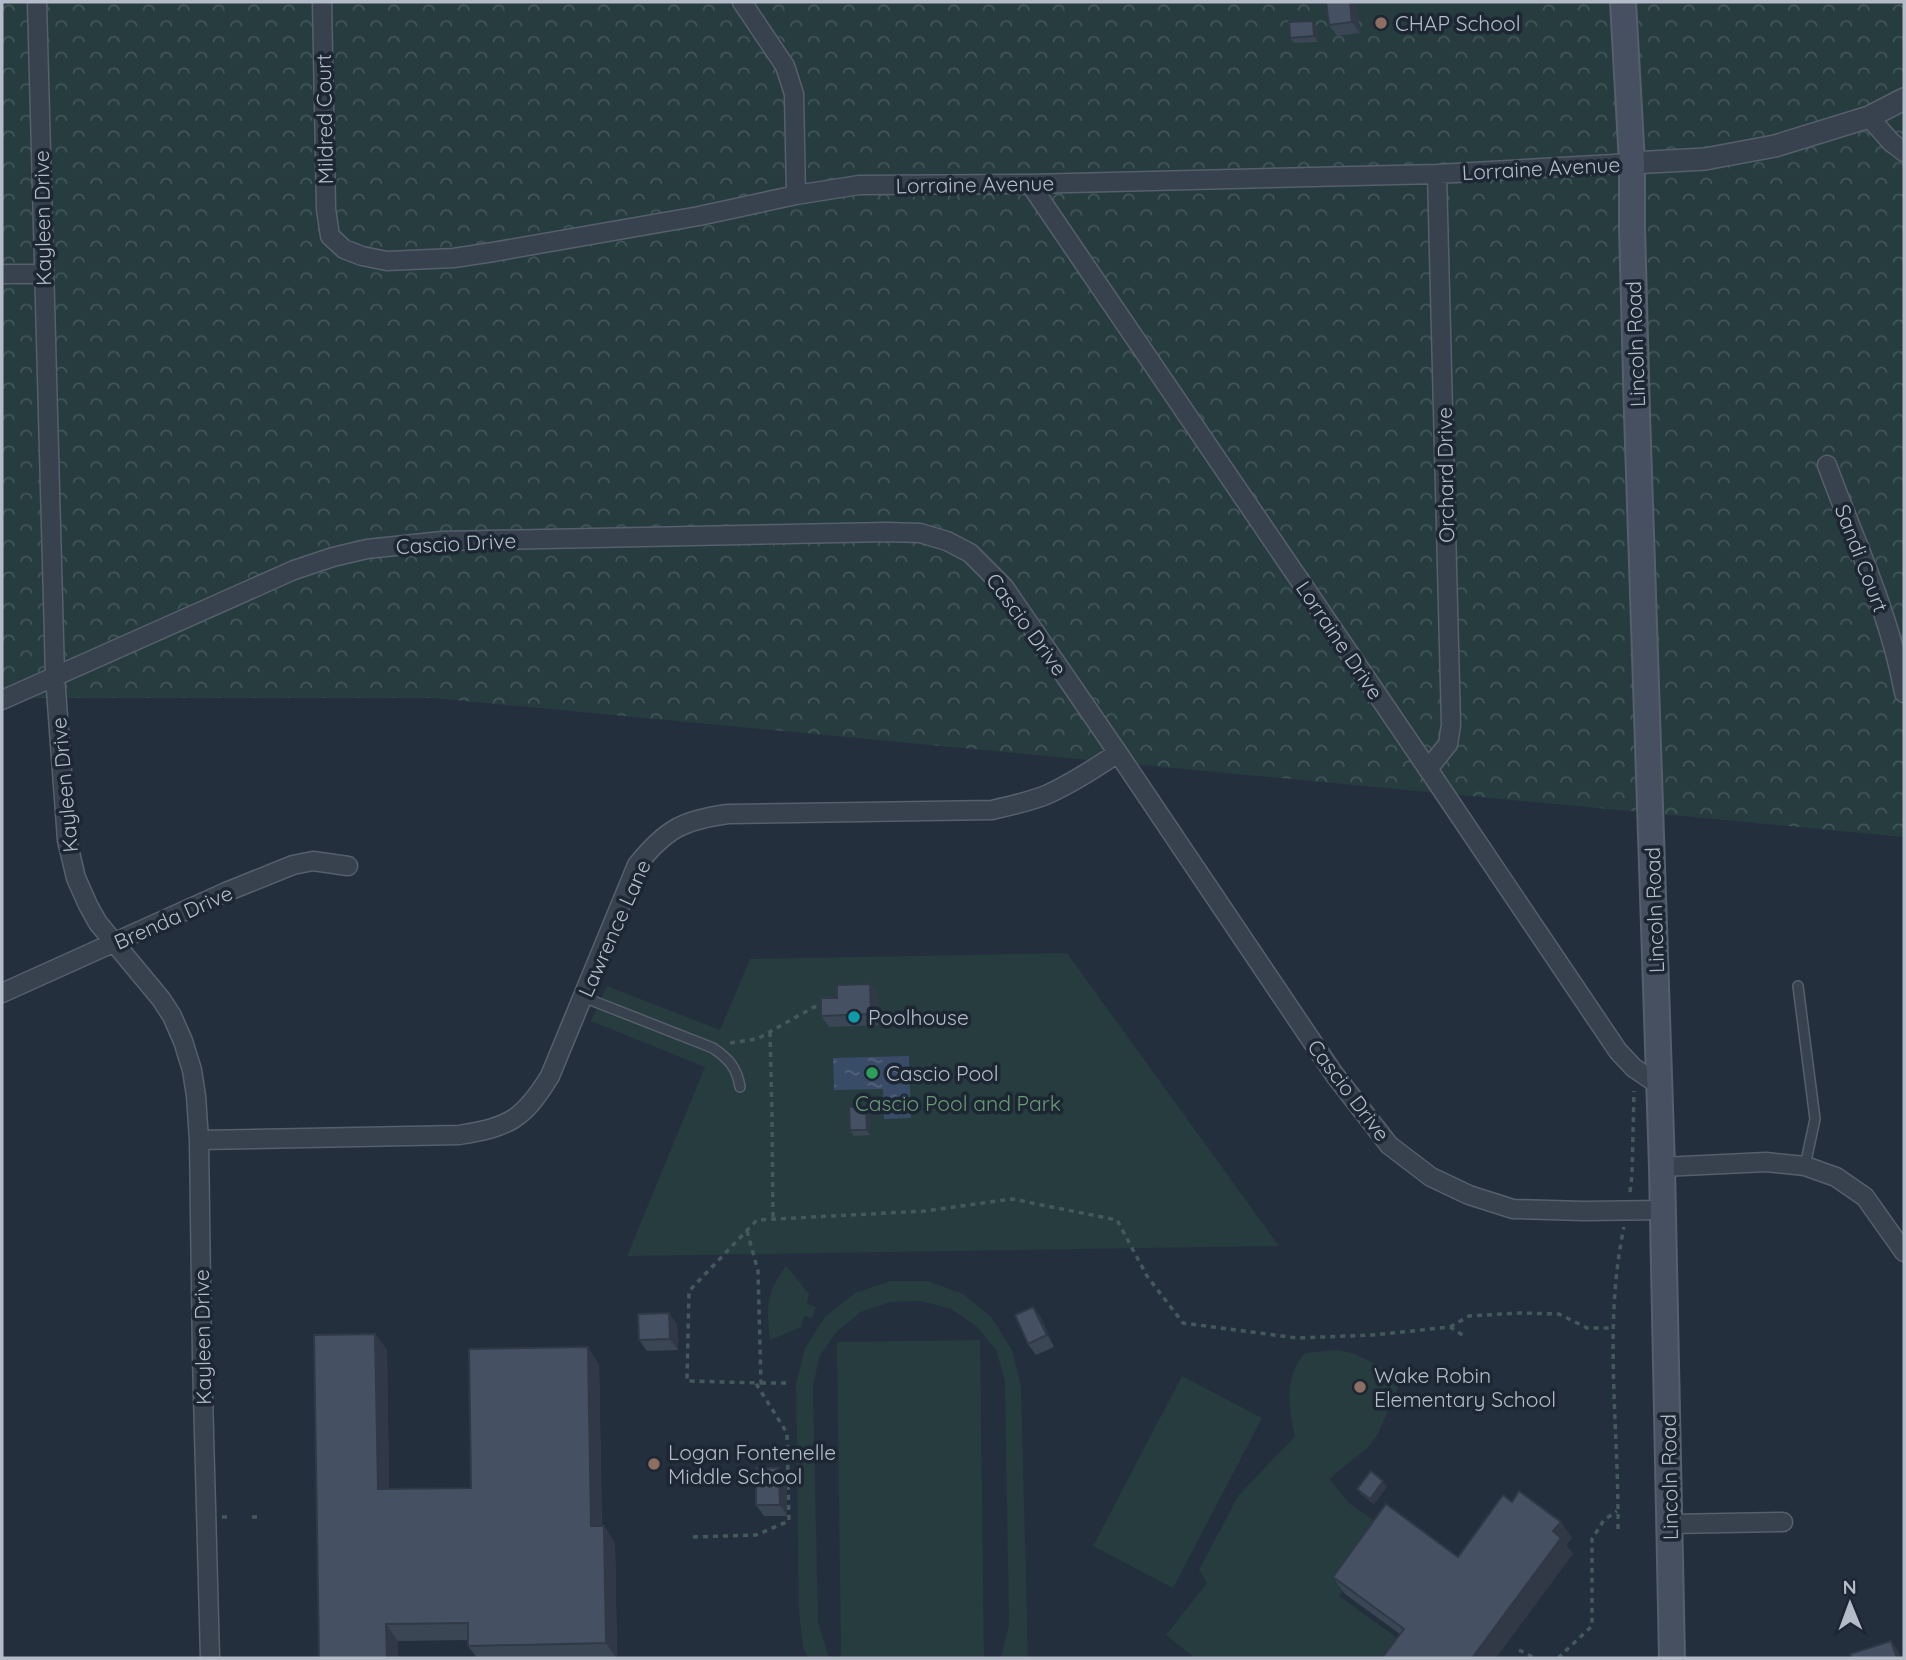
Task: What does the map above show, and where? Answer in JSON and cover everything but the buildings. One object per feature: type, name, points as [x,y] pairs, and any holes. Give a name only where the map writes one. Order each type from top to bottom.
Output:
[{"type":"main road","name":"Lincoln Road","points":[[1623,2],[1632,163],[1636,374],[1651,785],[1672,1658]]},
{"type":"street","name":"Kayleen Drive","points":[[37,2],[55,676],[67,840],[76,878],[88,905],[98,923],[172,1016],[192,1070],[199,1140],[210,1658]]},
{"type":"street","name":"Mildred Court","points":[[322,2],[326,209],[330,236]]},
{"type":"street","points":[[742,2],[785,66],[794,94],[796,195]]},
{"type":"street","points":[[1632,163],[1728,156],[1775,146],[1869,117],[1904,99]]},
{"type":"street","points":[[1869,117],[1891,142],[1904,152]]},
{"type":"street","name":"Lorraine Avenue","points":[[330,236],[344,248],[362,257],[387,261],[454,258],[699,216],[796,195],[859,185],[1030,184],[1437,174],[1632,163]]},
{"type":"street","name":"Orchard Drive","points":[[1429,769],[1448,744],[1451,725],[1437,174]]},
{"type":"street","name":"Lorraine Drive","points":[[1030,184],[1618,1051],[1634,1068],[1659,1085]]},
{"type":"street","points":[[2,274],[44,274]]},
{"type":"street","name":"Sandi Court","points":[[1826,465],[1877,596],[1900,669],[1904,692]]},
{"type":"street","name":"Cascio Drive","points":[[2,700],[294,570],[333,556],[367,549],[442,541],[887,532],[920,533],[947,541],[970,553],[1004,587],[1334,1074],[1389,1145],[1431,1177],[1469,1195],[1513,1209],[1584,1212],[1663,1210]]},
{"type":"street","name":"Lawrence Lane","points":[[199,1140],[459,1135],[504,1125],[517,1118],[541,1091],[561,1054],[637,865],[659,841],[690,821],[728,814],[992,810],[1046,794],[1077,779],[1118,753]]},
{"type":"street","name":"Brenda Drive","points":[[2,993],[226,892],[293,865],[313,861],[348,866]]},
{"type":"street","points":[[1662,1167],[1766,1162],[1805,1166],[1836,1177],[1865,1197],[1904,1252]]},
{"type":"street","points":[[1670,1524],[1783,1522]]},
{"type":"lane","points":[[1798,986],[1815,1119],[1805,1166]]},
{"type":"lane","points":[[583,997],[713,1048],[725,1057],[738,1074],[740,1087]]},
{"type":"path","points":[[713,1048],[727,1042],[757,1039],[814,1007],[828,1006]]},
{"type":"path","points":[[770,1032],[773,1219]]},
{"type":"path","points":[[1618,1529],[1614,1329],[1618,1255],[1632,1175],[1634,1068]]},
{"type":"path","points":[[790,1383],[687,1381],[689,1291],[757,1220],[925,1211],[1012,1199],[1117,1220],[1147,1276],[1183,1324],[1297,1338],[1373,1335],[1450,1327],[1469,1316],[1520,1313],[1559,1314],[1587,1328],[1614,1329]]},
{"type":"path","points":[[693,1537],[756,1535],[789,1521],[787,1433],[758,1383],[758,1271],[747,1231]]},
{"type":"path","points":[[1450,1327],[1464,1336]]},
{"type":"path","points":[[1558,1658],[1592,1626],[1592,1539],[1604,1520],[1618,1511]]},
{"type":"path","points":[[1519,1650],[1535,1658]]},
{"type":"green space","points":[[2,2],[1904,2],[1904,837],[433,698],[2,698]]},
{"type":"green space","points":[[1359,2],[1542,2],[1543,8],[1364,34]]},
{"type":"green space","name":"Cascio Pool and Park","points":[[1067,953],[1279,1246],[627,1256],[705,1067],[591,1021],[607,986],[720,1030],[750,959]]},
{"type":"green space","points":[[786,1266],[809,1294],[807,1304],[816,1307],[812,1318],[804,1316],[801,1327],[770,1340],[769,1301],[774,1284]]},
{"type":"green space","points":[[890,1281],[928,1281],[963,1294],[992,1318],[1012,1350],[1021,1386],[1028,1658],[1001,1658],[1009,1625],[1005,1381],[996,1350],[976,1326],[951,1309],[921,1301],[890,1302],[861,1312],[837,1331],[819,1357],[813,1387],[818,1623],[829,1658],[808,1658],[803,1647],[799,1612],[796,1384],[805,1348],[825,1317],[855,1293]]},
{"type":"green space","points":[[980,1340],[984,1658],[841,1658],[837,1342]]},
{"type":"green space","points":[[1335,1350],[1353,1353],[1393,1373],[1398,1388],[1378,1434],[1368,1447],[1329,1479],[1349,1503],[1388,1530],[1339,1596],[1400,1640],[1386,1658],[1195,1658],[1166,1635],[1207,1583],[1199,1570],[1238,1496],[1295,1436],[1289,1393],[1298,1362],[1305,1353]]},
{"type":"green space","points":[[1182,1376],[1262,1418],[1173,1588],[1093,1546]]},
{"type":"water","name":"Cascio Pool","points":[[909,1056],[911,1118],[884,1119],[883,1089],[834,1090],[833,1058]]},
{"type":"place","name":"CHAP School","points":[[1381,23]]},
{"type":"place","name":"Poolhouse","points":[[854,1017]]},
{"type":"place","name":"Cascio Pool","points":[[872,1073]]},
{"type":"place","name":"Wake Robin Elementary School","points":[[1360,1387]]},
{"type":"place","name":"Logan Fontenelle Middle School","points":[[654,1464]]}]
